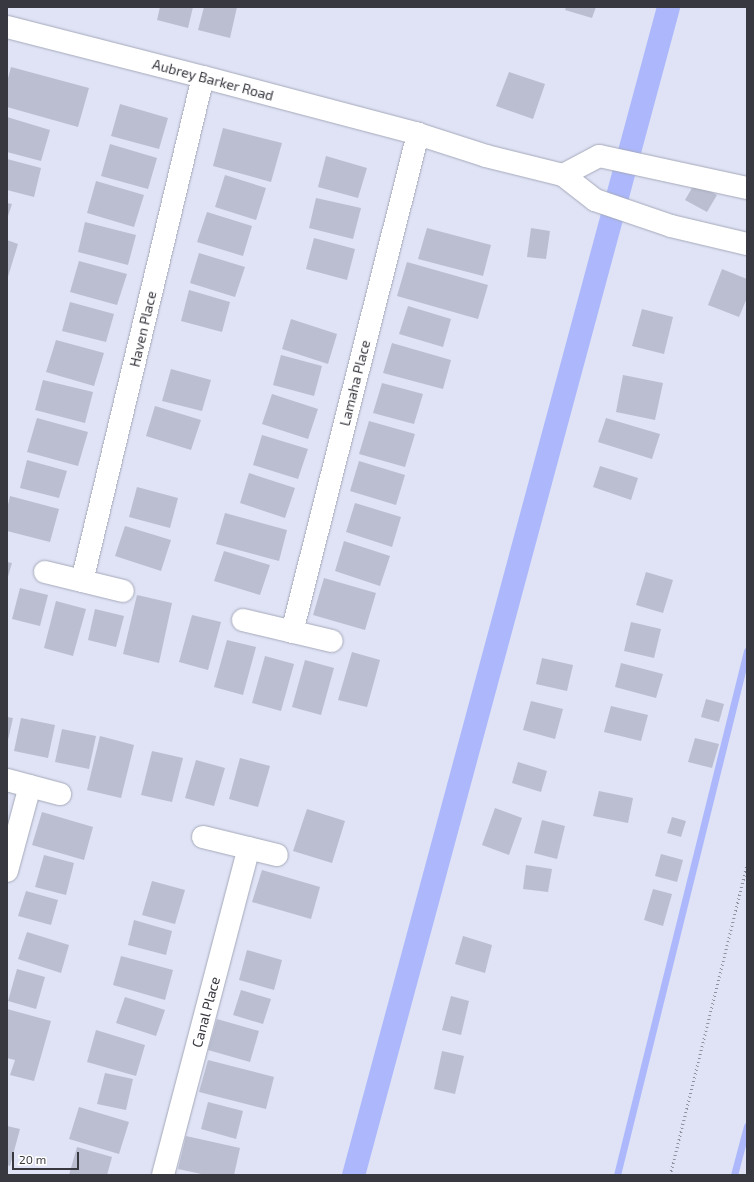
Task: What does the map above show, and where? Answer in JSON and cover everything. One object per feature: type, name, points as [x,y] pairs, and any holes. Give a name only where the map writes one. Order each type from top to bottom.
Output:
[{"type":"street","name":"Aubrey Barker Road","points":[[7,27],[418,134],[486,156],[563,175]]},
{"type":"street","name":"Haven Place","points":[[82,581],[203,77]]},
{"type":"street","name":"Lamaha Place","points":[[292,632],[418,134]]},
{"type":"street","points":[[747,188],[599,156],[563,175],[595,200],[672,226],[747,244]]},
{"type":"street","points":[[45,572],[123,591]]},
{"type":"street","points":[[243,620],[332,641]]},
{"type":"street","points":[[7,780],[60,794]]},
{"type":"street","points":[[7,871],[30,786]]},
{"type":"street","points":[[204,837],[277,855]]},
{"type":"street","name":"Canal Place","points":[[163,1175],[249,848]]},
{"type":"path","points":[[670,1175],[747,864]]},
{"type":"building","points":[[160,7],[193,7],[188,28],[157,20]]},
{"type":"building","points":[[204,7],[237,7],[230,38],[198,30]]},
{"type":"building","points":[[566,7],[596,7],[592,18],[565,10]]},
{"type":"building","points":[[11,67],[89,88],[78,127],[7,107],[7,82]]},
{"type":"building","points":[[509,72],[545,84],[533,119],[496,106]]},
{"type":"building","points":[[120,104],[168,118],[159,149],[111,136]]},
{"type":"building","points":[[7,117],[50,130],[41,161],[7,152]]},
{"type":"building","points":[[223,128],[282,143],[271,182],[213,166]]},
{"type":"building","points":[[110,144],[157,158],[148,189],[101,176]]},
{"type":"building","points":[[326,156],[367,168],[358,198],[318,187]]},
{"type":"building","points":[[7,159],[41,168],[34,197],[7,190]]},
{"type":"building","points":[[225,175],[266,188],[256,220],[215,207]]},
{"type":"building","points":[[96,181],[144,195],[134,227],[87,213]]},
{"type":"building","points":[[695,183],[717,195],[707,212],[685,200]]},
{"type":"building","points":[[316,198],[361,208],[353,239],[309,228]]},
{"type":"building","points":[[7,203],[12,204],[7,219]]},
{"type":"building","points":[[207,212],[252,226],[243,256],[197,242]]},
{"type":"building","points":[[85,222],[136,235],[128,265],[78,252]]},
{"type":"building","points":[[427,228],[491,245],[483,276],[418,259]]},
{"type":"building","points":[[531,228],[550,231],[546,259],[527,257]]},
{"type":"building","points":[[314,238],[355,249],[347,280],[306,269]]},
{"type":"building","points":[[7,240],[18,244],[7,280]]},
{"type":"building","points":[[199,253],[245,267],[235,297],[190,283]]},
{"type":"building","points":[[79,261],[127,274],[117,305],[70,292]]},
{"type":"building","points":[[407,262],[488,285],[478,319],[397,296]]},
{"type":"building","points":[[722,269],[747,279],[747,298],[739,317],[708,305]]},
{"type":"building","points":[[189,290],[230,302],[222,332],[181,321]]},
{"type":"building","points":[[70,302],[114,314],[106,342],[62,331]]},
{"type":"building","points":[[408,306],[451,319],[443,347],[399,334]]},
{"type":"building","points":[[642,309],[673,317],[664,354],[632,346]]},
{"type":"building","points":[[291,319],[337,334],[328,364],[282,349]]},
{"type":"building","points":[[56,340],[104,353],[94,386],[46,372]]},
{"type":"building","points":[[392,343],[451,360],[443,389],[383,373]]},
{"type":"building","points":[[281,355],[322,366],[314,396],[273,385]]},
{"type":"building","points":[[171,369],[211,380],[202,411],[162,401]]},
{"type":"building","points":[[623,375],[663,383],[655,420],[616,412]]},
{"type":"building","points":[[43,380],[93,392],[85,423],[35,410]]},
{"type":"building","points":[[382,383],[423,394],[414,424],[373,413]]},
{"type":"building","points":[[272,394],[318,409],[308,439],[262,424]]},
{"type":"building","points":[[155,406],[201,420],[191,450],[146,436]]},
{"type":"building","points":[[37,418],[88,432],[78,466],[27,452]]},
{"type":"building","points":[[606,418],[660,434],[652,459],[598,442]]},
{"type":"building","points":[[369,421],[415,434],[405,467],[359,454]]},
{"type":"building","points":[[262,435],[308,449],[298,479],[253,465]]},
{"type":"building","points":[[27,460],[67,471],[59,498],[20,488]]},
{"type":"building","points":[[359,461],[405,475],[396,505],[350,491]]},
{"type":"building","points":[[600,466],[638,478],[631,500],[593,487]]},
{"type":"building","points":[[249,473],[295,488],[285,518],[240,503]]},
{"type":"building","points":[[137,487],[178,498],[170,528],[129,517]]},
{"type":"building","points":[[10,496],[59,509],[50,542],[7,531],[7,509]]},
{"type":"building","points":[[355,503],[401,517],[392,547],[346,532]]},
{"type":"building","points":[[225,513],[287,530],[279,561],[216,544]]},
{"type":"building","points":[[125,526],[171,540],[161,571],[115,556]]},
{"type":"building","points":[[344,541],[390,556],[380,586],[335,571]]},
{"type":"building","points":[[224,551],[270,565],[260,595],[214,581]]},
{"type":"building","points":[[7,562],[12,563],[7,580]]},
{"type":"building","points":[[646,572],[673,580],[663,613],[636,605]]},
{"type":"building","points":[[324,578],[376,593],[365,630],[313,615]]},
{"type":"building","points":[[20,588],[48,595],[40,626],[12,619]]},
{"type":"building","points":[[137,595],[172,603],[159,663],[123,654]]},
{"type":"building","points":[[56,601],[86,609],[73,656],[44,648]]},
{"type":"building","points":[[95,609],[124,616],[116,647],[88,640]]},
{"type":"building","points":[[192,615],[221,622],[208,670],[179,662]]},
{"type":"building","points":[[631,622],[661,629],[654,658],[624,651]]},
{"type":"building","points":[[227,640],[256,647],[243,695],[214,687]]},
{"type":"building","points":[[352,652],[380,660],[367,707],[338,700]]},
{"type":"building","points":[[265,656],[294,664],[281,711],[252,703]]},
{"type":"building","points":[[542,658],[573,665],[567,691],[536,684]]},
{"type":"building","points":[[305,660],[334,668],[321,715],[292,707]]},
{"type":"building","points":[[621,663],[663,674],[656,698],[615,687]]},
{"type":"building","points":[[706,699],[724,704],[719,722],[701,717]]},
{"type":"building","points":[[531,701],[563,709],[555,739],[523,730]]},
{"type":"building","points":[[611,706],[648,715],[641,741],[604,732]]},
{"type":"building","points":[[7,717],[13,718],[8,740],[7,740]]},
{"type":"building","points":[[21,718],[55,725],[48,758],[14,751]]},
{"type":"building","points":[[62,729],[96,736],[89,769],[55,762]]},
{"type":"building","points":[[100,736],[134,745],[121,798],[87,790]]},
{"type":"building","points":[[695,738],[719,744],[712,768],[688,762]]},
{"type":"building","points":[[152,751],[183,758],[172,802],[141,795]]},
{"type":"building","points":[[240,758],[270,766],[258,807],[229,799]]},
{"type":"building","points":[[196,760],[225,768],[214,806],[185,798]]},
{"type":"building","points":[[518,762],[547,771],[541,792],[512,783]]},
{"type":"building","points":[[599,791],[633,798],[628,823],[593,816]]},
{"type":"building","points":[[495,808],[522,818],[509,855],[482,845]]},
{"type":"building","points":[[307,809],[345,821],[332,863],[293,851]]},
{"type":"building","points":[[42,812],[93,827],[84,860],[32,845]]},
{"type":"building","points":[[672,817],[686,821],[681,837],[667,833]]},
{"type":"building","points":[[542,820],[565,826],[557,859],[534,853]]},
{"type":"building","points":[[661,854],[683,860],[677,882],[655,876]]},
{"type":"building","points":[[44,855],[74,863],[66,895],[35,887]]},
{"type":"building","points":[[526,865],[552,869],[548,892],[523,889]]},
{"type":"building","points":[[262,870],[320,887],[311,919],[252,902]]},
{"type":"building","points":[[152,881],[185,890],[175,924],[142,915]]},
{"type":"building","points":[[653,889],[672,894],[663,926],[644,920]]},
{"type":"building","points":[[26,891],[58,900],[51,925],[18,916]]},
{"type":"building","points":[[134,920],[172,931],[166,955],[128,945]]},
{"type":"building","points":[[27,932],[69,945],[61,973],[18,959]]},
{"type":"building","points":[[463,936],[492,945],[485,973],[455,964]]},
{"type":"building","points":[[247,950],[282,960],[274,990],[239,980]]},
{"type":"building","points":[[121,956],[173,970],[165,1000],[113,985]]},
{"type":"building","points":[[17,969],[45,977],[36,1009],[8,1001]]},
{"type":"building","points":[[241,990],[271,999],[263,1024],[233,1015]]},
{"type":"building","points":[[451,996],[469,1001],[461,1035],[442,1030]]},
{"type":"building","points":[[125,997],[165,1010],[156,1036],[116,1023]]},
{"type":"building","points":[[7,1009],[51,1021],[34,1081],[10,1075],[15,1060],[7,1058]]},
{"type":"building","points":[[217,1019],[259,1031],[250,1062],[208,1050]]},
{"type":"building","points":[[96,1030],[145,1045],[136,1076],[87,1062]]},
{"type":"building","points":[[442,1051],[464,1056],[455,1094],[434,1089]]},
{"type":"building","points":[[208,1060],[274,1077],[266,1109],[199,1092]]},
{"type":"building","points":[[105,1073],[133,1079],[126,1110],[97,1104]]},
{"type":"building","points":[[208,1102],[243,1111],[236,1139],[201,1129]]},
{"type":"building","points":[[79,1107],[129,1122],[119,1154],[69,1139]]},
{"type":"building","points":[[7,1126],[20,1129],[10,1166],[7,1165]]},
{"type":"building","points":[[186,1136],[240,1148],[234,1175],[206,1175],[178,1169]]},
{"type":"building","points":[[77,1147],[112,1157],[107,1175],[69,1175]]},
{"type":"waterway","points":[[353,1175],[668,7]]},
{"type":"waterway","points":[[617,1175],[747,651]]},
{"type":"waterway","points":[[734,1175],[747,1126]]}]
